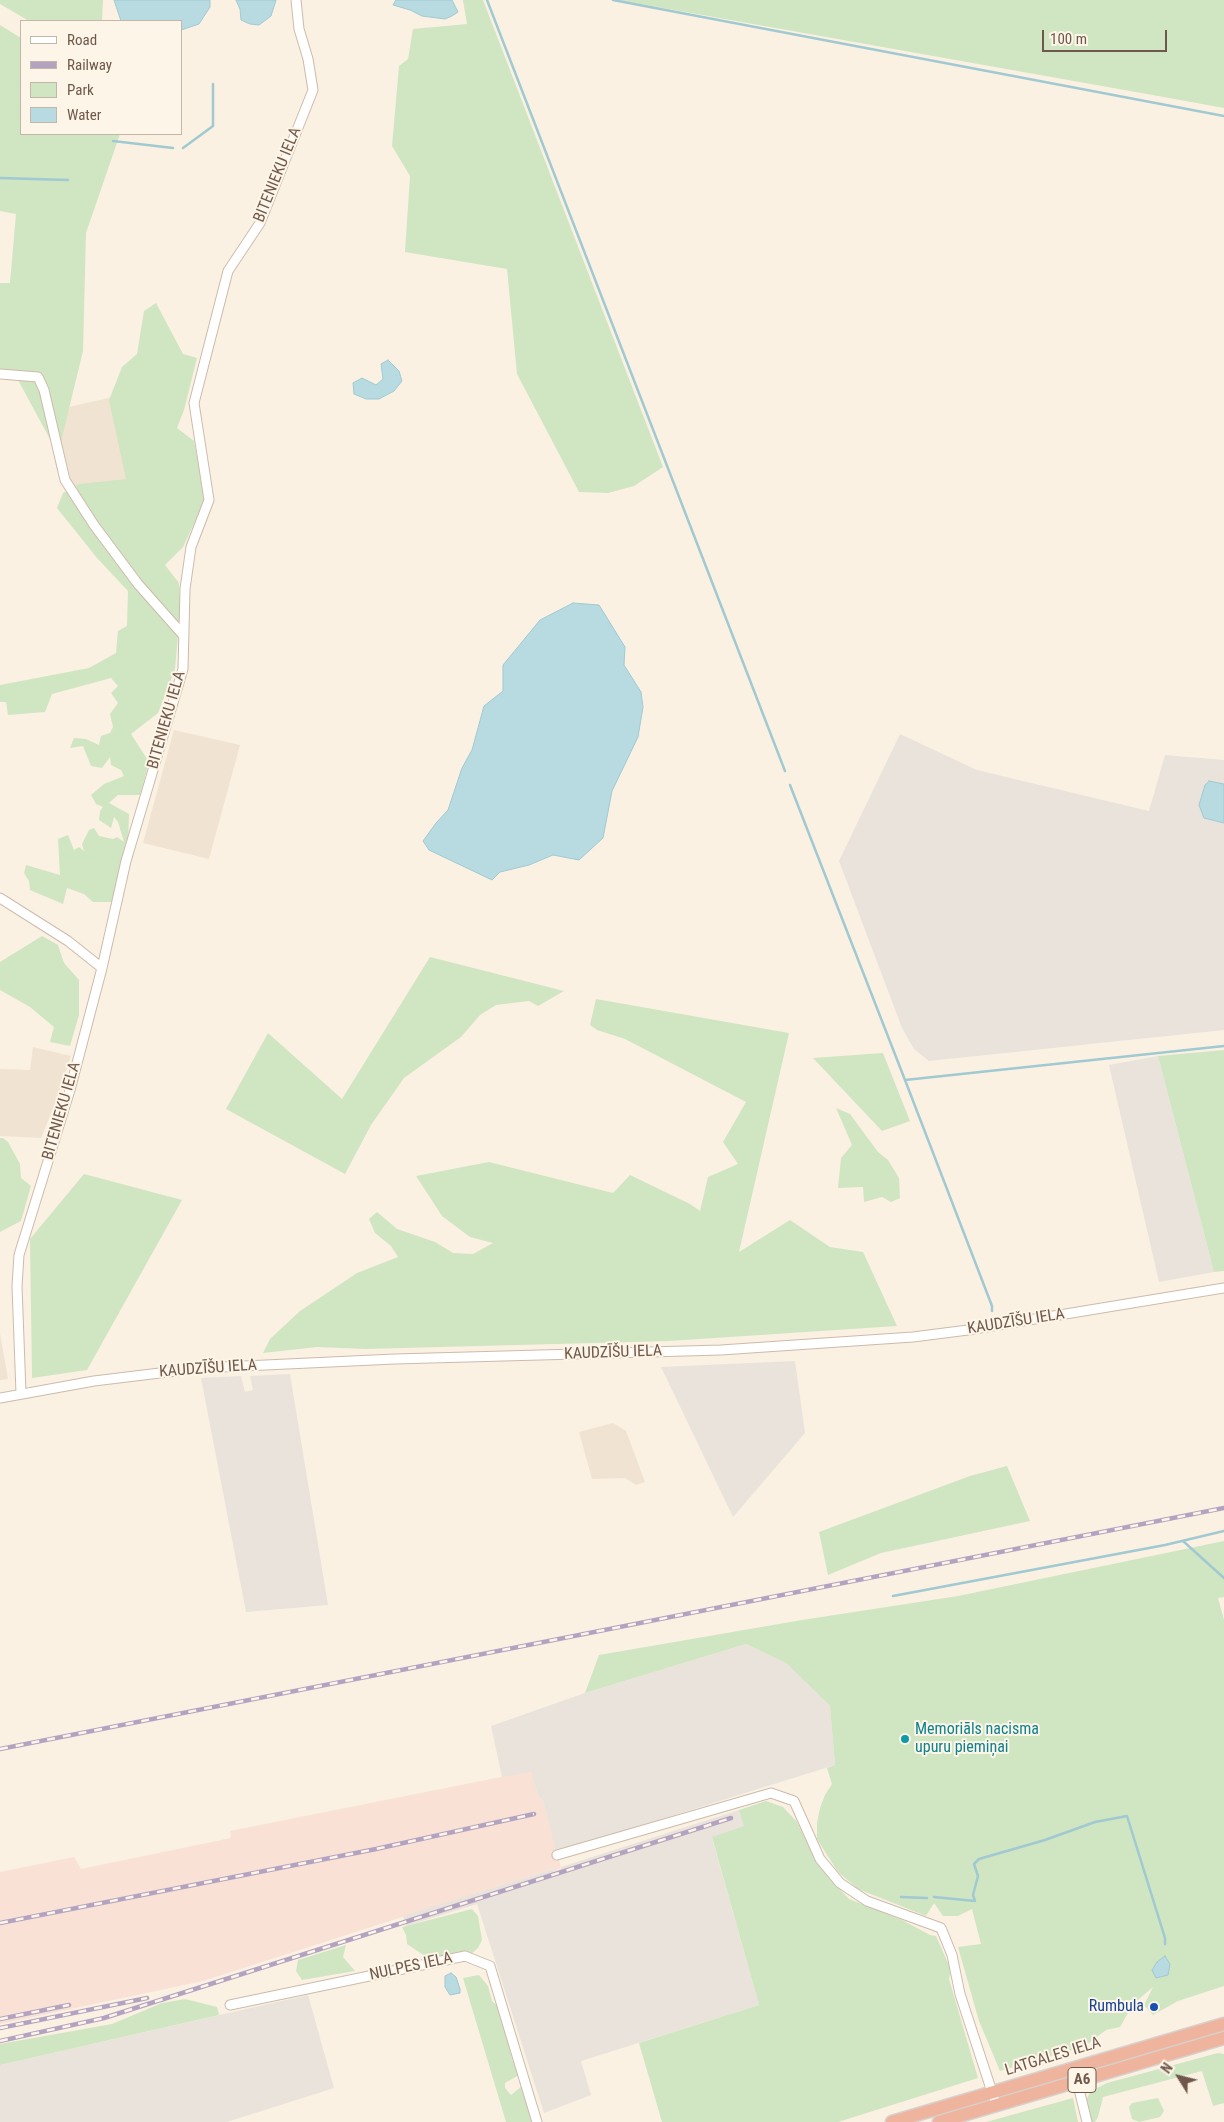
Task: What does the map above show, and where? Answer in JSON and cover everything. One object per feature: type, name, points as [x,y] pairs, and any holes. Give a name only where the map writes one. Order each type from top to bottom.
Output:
[{"type":"highway","name":"LATGALES IELA","points":[[892,2122],[1224,2024]]},
{"type":"highway","name":"LATGALES IELA","points":[[939,2122],[1224,2038]]},
{"type":"street","name":"BITENIEKU IELA","points":[[21,1393],[17,1286],[19,1255],[70,1090],[102,968],[126,861],[183,669],[185,589],[191,547],[209,500],[194,403],[228,271],[260,223],[313,90],[308,59],[299,30],[296,0]]},
{"type":"street","points":[[0,374],[38,377],[44,390],[65,480],[94,525],[138,584],[184,636]]},
{"type":"street","points":[[0,898],[68,941],[102,968]]},
{"type":"street","name":"KAUDZĪŠU IELA","points":[[0,1398],[94,1381],[202,1368],[395,1359],[721,1350],[913,1337],[968,1330],[1224,1288]]},
{"type":"street","points":[[557,1855],[771,1793],[794,1801],[820,1859],[840,1883],[868,1901],[941,1928],[952,1955],[960,1994],[996,2105]]},
{"type":"street","name":"NULPES IELA","points":[[230,2005],[465,1956],[490,1966],[537,2122]]},
{"type":"street","points":[[1077,2081],[1087,2122]]},
{"type":"shaded area","points":[[127,394],[139,487],[100,524],[71,480],[61,441],[59,409]]},
{"type":"shaded area","points":[[174,730],[240,745],[209,859],[143,843]]},
{"type":"shaded area","points":[[900,734],[977,770],[1149,811],[1165,755],[1224,760],[1224,1030],[929,1061],[914,1049],[902,1028],[839,861]]},
{"type":"shaded area","points":[[33,1047],[71,1056],[55,1104],[41,1138],[0,1136],[0,1069],[30,1070]]},
{"type":"shaded area","points":[[1158,1056],[1214,1272],[1159,1282],[1109,1065]]},
{"type":"shaded area","points":[[0,1333],[8,1379],[0,1380]]},
{"type":"shaded area","points":[[795,1361],[805,1433],[733,1517],[661,1367]]},
{"type":"shaded area","points":[[290,1374],[328,1605],[246,1612],[201,1378],[241,1376],[245,1392],[253,1390],[250,1376]]},
{"type":"shaded area","points":[[613,1423],[626,1431],[645,1482],[636,1485],[625,1478],[592,1479],[579,1432]]},
{"type":"shaded area","points":[[746,1644],[786,1663],[830,1706],[835,1765],[556,1852],[543,1800],[538,1796],[531,1772],[502,1777],[491,1726],[585,1693]]},
{"type":"shaded area","points":[[531,1771],[538,1796],[543,1800],[561,1868],[553,1871],[552,1869],[203,1981],[0,2024],[0,1872],[74,1857],[81,1869],[231,1838],[230,1831]]},
{"type":"shaded area","points":[[739,1810],[745,1826],[712,1838],[759,2005],[581,2061],[591,2095],[544,2113],[477,1904],[406,1926],[403,1916],[553,1869],[554,1871],[561,1869],[561,1867]]},
{"type":"shaded area","points":[[308,1995],[334,2088],[227,2122],[0,2122],[0,2065]]},
{"type":"green space","points":[[0,0],[103,0],[102,20],[27,20],[0,4]]},
{"type":"green space","points":[[463,0],[483,0],[663,467],[634,486],[608,493],[579,492],[517,374],[507,269],[405,252],[410,176],[392,146],[399,66],[408,59],[413,29],[467,24]]},
{"type":"green space","points":[[618,0],[1224,0],[1224,108],[1147,94]]},
{"type":"green space","points":[[0,25],[20,37],[20,135],[120,135],[86,233],[83,351],[58,454],[17,378],[0,375],[0,283],[10,283],[16,214],[0,211]]},
{"type":"green space","points":[[156,303],[183,354],[197,358],[184,410],[177,428],[194,441],[205,500],[183,547],[165,565],[179,583],[180,613],[175,669],[158,713],[131,734],[149,762],[140,795],[118,795],[109,803],[129,814],[128,848],[114,902],[93,902],[84,894],[67,888],[63,904],[30,890],[29,881],[24,873],[26,865],[60,875],[58,839],[68,835],[74,850],[79,847],[84,851],[82,844],[89,830],[94,828],[99,836],[113,839],[117,837],[124,842],[118,822],[114,817],[111,828],[99,820],[100,811],[103,807],[96,804],[91,795],[104,784],[124,776],[121,770],[111,765],[110,757],[102,768],[91,766],[83,746],[70,748],[74,738],[86,739],[99,745],[101,736],[110,733],[113,727],[110,714],[118,703],[111,693],[118,686],[111,678],[52,694],[45,712],[8,715],[6,702],[0,702],[0,685],[89,668],[116,653],[118,631],[127,626],[128,591],[97,558],[57,508],[63,493],[79,484],[126,479],[109,400],[122,367],[137,354],[144,311]]},
{"type":"green space","points":[[42,936],[58,945],[64,963],[79,980],[79,1015],[70,1046],[50,1042],[54,1027],[30,1007],[0,990],[0,962]]},
{"type":"green space","points":[[430,957],[564,991],[538,1006],[529,1001],[496,1005],[480,1015],[461,1037],[404,1078],[371,1125],[345,1174],[226,1109],[268,1033],[342,1099]]},
{"type":"green space","points":[[596,999],[789,1033],[739,1252],[790,1220],[830,1247],[863,1252],[897,1326],[669,1341],[365,1349],[317,1347],[263,1353],[270,1339],[300,1311],[357,1273],[398,1257],[391,1246],[375,1233],[369,1219],[377,1212],[397,1229],[435,1242],[453,1253],[473,1254],[493,1243],[470,1237],[442,1216],[416,1176],[489,1162],[613,1193],[630,1175],[690,1204],[700,1211],[708,1177],[738,1164],[723,1142],[746,1102],[625,1039],[597,1030],[590,1025]]},
{"type":"green space","points":[[1224,1050],[1224,1271],[1214,1272],[1158,1056]]},
{"type":"green space","points":[[883,1053],[910,1121],[882,1131],[813,1058]]},
{"type":"green space","points":[[836,1108],[850,1114],[878,1152],[888,1160],[899,1178],[900,1198],[891,1202],[882,1197],[864,1202],[863,1187],[838,1188],[841,1158],[852,1145]]},
{"type":"green space","points":[[0,1138],[8,1142],[20,1164],[21,1178],[31,1186],[21,1221],[0,1232]]},
{"type":"green space","points":[[84,1174],[182,1200],[87,1370],[32,1378],[30,1239]]},
{"type":"green space","points":[[1007,1466],[1030,1521],[881,1553],[828,1575],[819,1532],[970,1476]]},
{"type":"green space","points":[[1224,1541],[1224,1597],[1218,1598],[1224,1620],[1224,1986],[1178,2001],[1153,2015],[1144,2005],[1153,1987],[1138,2000],[1105,2009],[1121,2008],[1128,2013],[1120,2027],[1106,2030],[1085,2046],[1000,2071],[979,2021],[958,1947],[981,1944],[972,1909],[958,1916],[943,1916],[934,1903],[926,1916],[858,1889],[838,1872],[817,1839],[817,1823],[820,1808],[832,1784],[827,1768],[835,1765],[830,1706],[786,1663],[746,1644],[585,1693],[599,1655],[802,1620],[958,1596]]},
{"type":"green space","points":[[766,1801],[783,1807],[797,1822],[811,1851],[829,1878],[849,1899],[936,1936],[951,1970],[949,1979],[978,2078],[838,2122],[662,2122],[639,2043],[759,2005],[712,1837],[744,1826],[739,1810]]},
{"type":"green space","points":[[472,1909],[478,1916],[482,1940],[478,1948],[470,1955],[458,1953],[428,1958],[407,1944],[406,1935],[402,1927]]},
{"type":"green space","points":[[346,1945],[343,1957],[355,1971],[302,1980],[296,1971],[298,1960]]},
{"type":"green space","points":[[479,1975],[488,1986],[492,2001],[500,2008],[512,2059],[519,2075],[505,2083],[505,2088],[511,2095],[522,2086],[526,2090],[535,2122],[506,2122],[463,1978]]},
{"type":"green space","points":[[185,1999],[217,2007],[219,2015],[0,2065],[0,2044],[112,2024],[162,2003]]},
{"type":"green space","points":[[1218,2053],[1224,2054],[1224,2103],[1213,2106],[1202,2071],[1103,2097],[1098,2117],[1095,2122],[1091,2122],[1086,2101],[1090,2092],[1097,2088],[1107,2083]]},
{"type":"green space","points":[[1073,2098],[1078,2122],[986,2122]]},
{"type":"green space","points":[[1158,2098],[1164,2111],[1160,2117],[1139,2122],[1132,2119],[1129,2107],[1132,2103]]},
{"type":"water","points":[[114,0],[210,0],[210,7],[199,24],[182,30],[182,20],[121,20]]},
{"type":"water","points":[[236,0],[276,0],[271,16],[259,25],[241,20],[240,9]]},
{"type":"water","points":[[396,0],[452,0],[458,12],[445,19],[422,16],[393,5]]},
{"type":"water","points":[[388,360],[399,371],[402,381],[394,391],[379,399],[366,399],[354,394],[353,383],[362,378],[376,385],[383,379],[381,364]]},
{"type":"water","points":[[573,603],[599,605],[625,647],[624,665],[641,692],[643,707],[638,737],[612,791],[603,838],[579,860],[553,855],[529,865],[500,872],[492,880],[429,850],[423,841],[448,810],[462,768],[472,750],[484,706],[503,691],[503,665],[540,620]]},
{"type":"water","points":[[1209,781],[1224,784],[1224,823],[1204,818],[1199,805],[1205,785]]},
{"type":"water","points":[[1165,1956],[1170,1964],[1168,1975],[1156,1978],[1152,1970],[1157,1962]]},
{"type":"water","points":[[451,1973],[456,1977],[460,1993],[450,1995],[445,1987],[445,1976]]},
{"type":"waterway","points":[[487,0],[785,771]]},
{"type":"waterway","points":[[613,0],[1224,116]]},
{"type":"waterway","points":[[183,148],[213,126],[213,84]]},
{"type":"waterway","points":[[113,141],[173,148]]},
{"type":"waterway","points":[[0,178],[68,180]]},
{"type":"waterway","points":[[790,785],[905,1080],[1224,1046]]},
{"type":"waterway","points":[[905,1080],[992,1306],[992,1311]]},
{"type":"waterway","points":[[893,1596],[1165,1545],[1224,1531]]},
{"type":"waterway","points":[[1183,1541],[1224,1578]]},
{"type":"waterway","points":[[934,1897],[975,1901],[973,1895],[978,1876],[974,1864],[979,1859],[1045,1840],[1095,1822],[1127,1816],[1165,1938],[1165,1944]]},
{"type":"waterway","points":[[901,1897],[927,1898]]},
{"type":"railway","points":[[0,1749],[1224,1508]]},
{"type":"railway","points":[[0,1923],[376,1849],[534,1814]]},
{"type":"railway","points":[[0,2041],[104,2018],[731,1818]]},
{"type":"railway","points":[[0,2028],[147,1998]]},
{"type":"railway","points":[[0,2019],[69,2005]]},
{"type":"place","name":"Memoriāls nacisma upuru piemiņai","points":[[905,1739]]},
{"type":"place","name":"Rumbula","points":[[1154,2007]]}]
